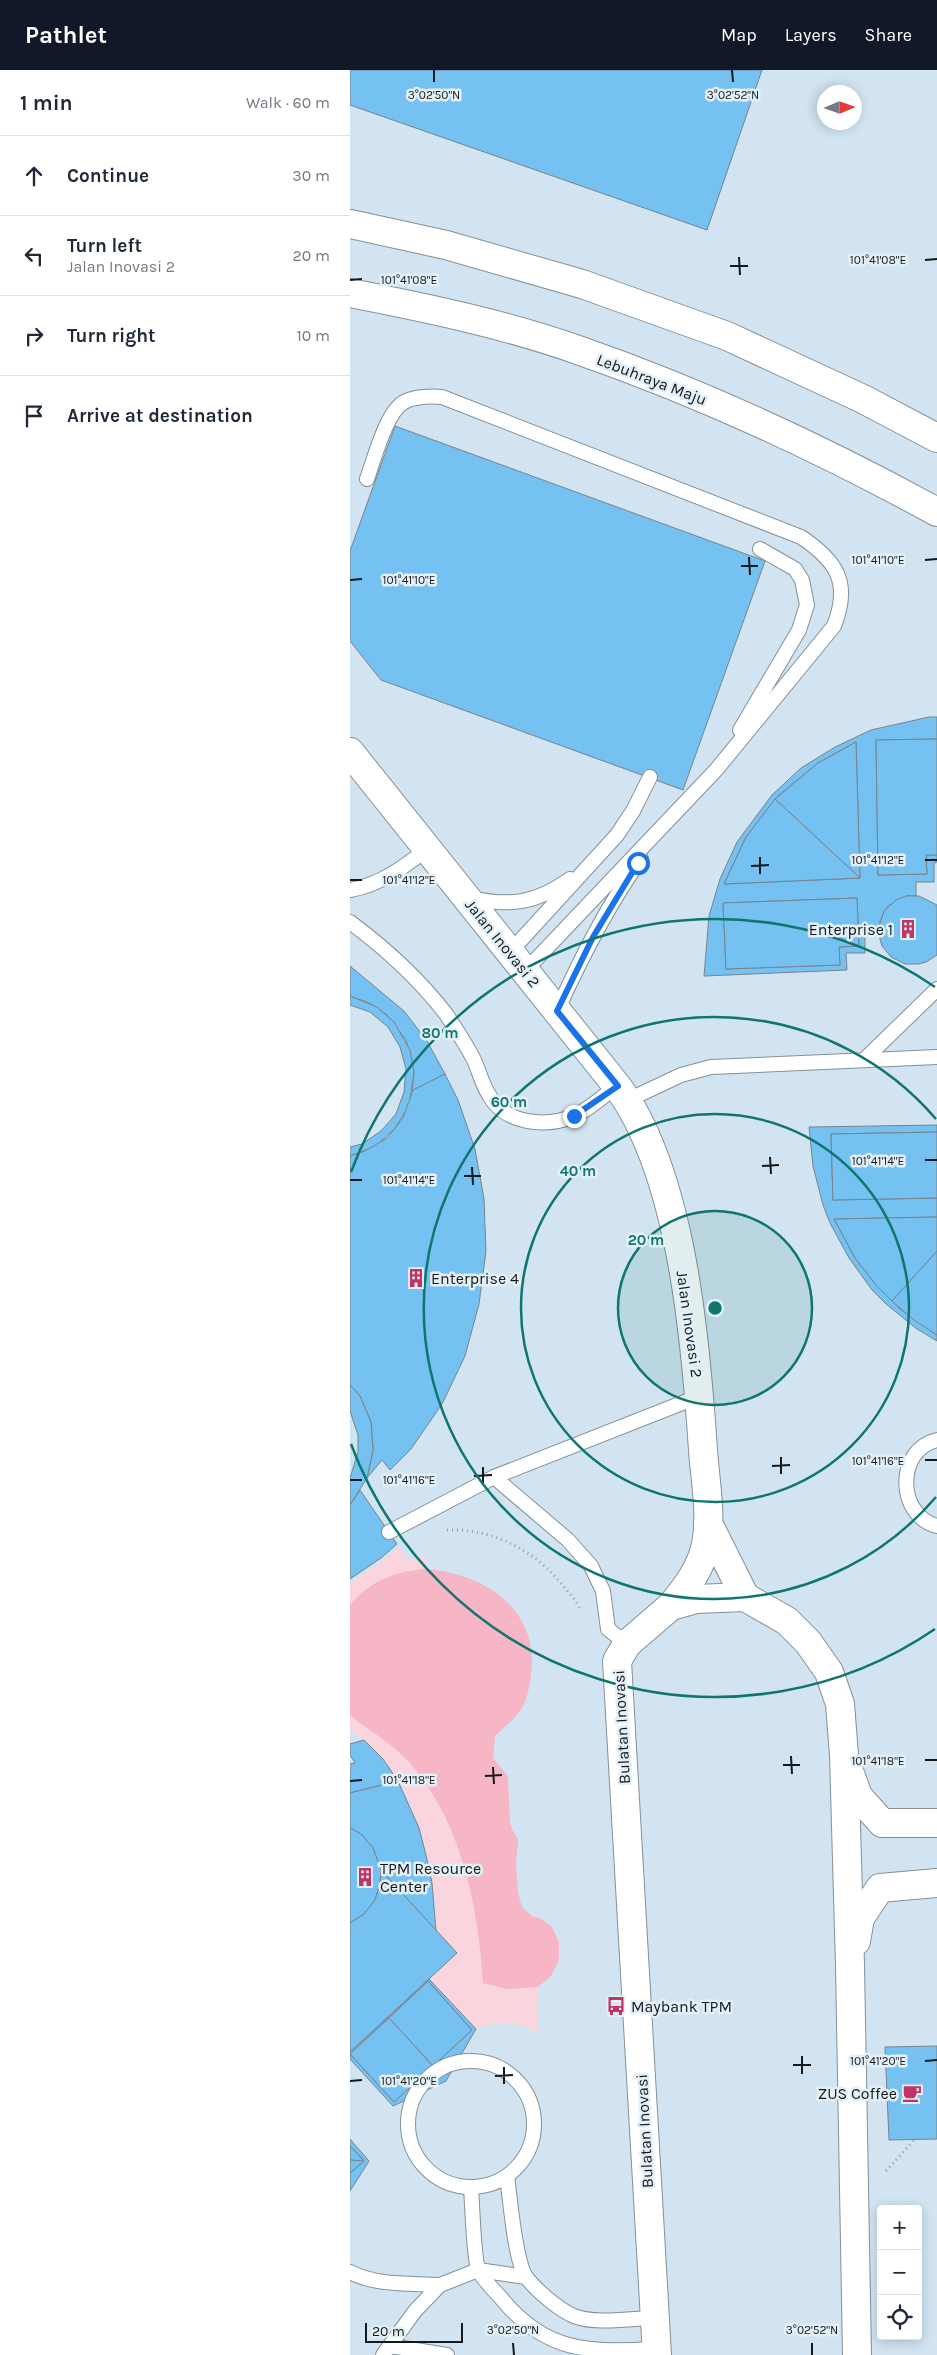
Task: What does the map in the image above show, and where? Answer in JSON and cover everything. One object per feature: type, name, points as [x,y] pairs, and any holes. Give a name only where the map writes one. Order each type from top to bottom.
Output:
[{"type":"main road","points":[[350,224],[446,245],[582,284],[727,336],[863,399],[937,438]]},
{"type":"main road","name":"Lebuhraya Maju","points":[[350,293],[441,311],[577,349],[708,400],[796,440],[937,512]]},
{"type":"main road","name":"Jalan Inovasi 2","points":[[350,752],[623,1093],[652,1151],[670,1207],[691,1323],[700,1396],[708,1523]]},
{"type":"main road","points":[[708,1523],[745,1597],[787,1621],[808,1642],[829,1672],[840,1704],[844,1755],[850,1966],[858,2355]]},
{"type":"main road","points":[[671,1606],[691,1583],[706,1546],[708,1523]]},
{"type":"main road","name":"Bulatan Inovasi","points":[[656,2352],[617,1661],[627,1644],[671,1606],[696,1599],[745,1597]]},
{"type":"main road","points":[[844,1755],[858,1796],[882,1823],[937,1823]]},
{"type":"main road","points":[[850,1966],[860,1918],[880,1888],[937,1883]]},
{"type":"lane","points":[[367,479],[389,421],[402,403],[420,396],[442,397],[802,536],[819,549],[833,565],[841,585],[842,606],[834,626],[716,770],[666,823],[518,962]]},
{"type":"lane","points":[[716,770],[782,659],[804,618],[807,605],[806,592],[802,580],[795,569],[760,549]]},
{"type":"lane","points":[[518,962],[617,835],[633,812],[650,777]]},
{"type":"lane","points":[[557,1011],[615,897],[666,823]]},
{"type":"lane","points":[[350,890],[380,880],[403,868],[427,849]]},
{"type":"lane","points":[[465,896],[499,904],[532,899],[554,891],[597,859]]},
{"type":"lane","points":[[350,922],[395,959],[445,1014],[466,1045],[489,1096],[500,1110],[516,1119],[536,1122],[556,1121],[574,1116],[623,1093],[695,1070],[866,1058],[937,1057]]},
{"type":"lane","points":[[866,1058],[937,989]]},
{"type":"lane","points":[[389,1532],[494,1477],[700,1396]]},
{"type":"lane","points":[[937,1440],[920,1449],[911,1461],[906,1475],[906,1490],[910,1505],[920,1517],[937,1526]]},
{"type":"lane","points":[[494,1477],[568,1540],[591,1566],[603,1590],[608,1629],[627,1644]]},
{"type":"lane","points":[[480,2060],[498,2066],[513,2077],[525,2091],[532,2109],[534,2128],[530,2146],[520,2163],[507,2176],[490,2184],[471,2187],[452,2185],[435,2176],[421,2164],[412,2147],[408,2128],[409,2110],[416,2092],[428,2077],[443,2066],[461,2061],[480,2060]]},
{"type":"lane","points":[[507,2176],[517,2247],[526,2277],[557,2306],[575,2316],[598,2320],[655,2318]]},
{"type":"lane","points":[[471,2187],[478,2270],[509,2308],[543,2336],[561,2344],[604,2351],[656,2352]]},
{"type":"lane","points":[[350,2272],[360,2277],[388,2282],[440,2284],[478,2270],[526,2277]]},
{"type":"lane","points":[[386,2350],[415,2311],[440,2284]]},
{"type":"lane","points":[[386,2350],[447,2355]]},
{"type":"path","points":[[440,1530],[463,1530],[492,1536],[526,1552],[553,1573],[578,1605],[582,1614]]},
{"type":"path","points":[[885,2177],[886,2170],[916,2139]]},
{"type":"shaded area","points":[[350,70],[937,70],[937,2355],[350,2355]]},
{"type":"shaded area","points":[[399,1547],[407,1559],[428,1557],[426,1569],[404,1572],[384,1579],[366,1590],[350,1605],[350,1583]]},
{"type":"shaded area","points":[[426,1569],[468,1578],[487,1587],[503,1598],[517,1613],[526,1630],[531,1650],[531,1673],[527,1694],[523,1706],[517,1714],[495,1736],[493,1758],[508,1776],[510,1824],[518,1840],[516,1863],[518,1892],[522,1907],[532,1916],[542,1919],[552,1927],[559,1943],[559,1960],[551,1976],[538,1987],[507,1989],[483,1983],[481,1953],[471,1894],[463,1864],[441,1809],[426,1783],[407,1760],[350,1715],[350,1605],[366,1590],[384,1579],[404,1572]]},
{"type":"shaded area","points":[[350,1715],[394,1748],[426,1783],[454,1836],[464,1865],[477,1924],[483,1983],[507,1989],[538,1987],[538,2033],[507,2023],[493,2024],[476,2029],[429,1979],[436,1929],[433,1885],[424,1840],[397,1778],[384,1760],[350,1729]]},
{"type":"building","points":[[350,70],[762,70],[707,230],[350,105]]},
{"type":"building","points":[[395,426],[765,561],[683,790],[381,680],[350,641],[350,551]]},
{"type":"building","points":[[929,717],[937,717],[937,739],[876,740],[878,875],[927,874],[926,855],[937,855],[937,862],[934,863],[934,882],[916,882],[916,896],[906,896],[888,906],[880,921],[879,935],[865,935],[865,953],[846,953],[847,970],[704,976],[709,916],[720,879],[737,842],[772,795],[801,768],[835,747],[871,730]],"holes":[[[856,742],[860,878],[724,884],[746,837],[778,796],[818,763]],[[857,898],[859,946],[839,947],[840,965],[726,969],[723,903]]]},
{"type":"building","points":[[937,739],[937,855],[926,855],[927,874],[878,875],[876,740]]},
{"type":"building","points":[[856,742],[860,878],[775,799],[818,763]]},
{"type":"building","points":[[775,799],[860,878],[724,884],[746,837]]},
{"type":"building","name":"Enterprise 1","points":[[906,896],[919,896],[937,905],[937,955],[919,964],[905,964],[891,957],[882,946],[880,939],[879,926],[884,911],[896,900]]},
{"type":"building","points":[[857,898],[859,946],[839,947],[840,965],[726,969],[723,903]]},
{"type":"building","points":[[350,966],[404,1011],[427,1041],[445,1074],[412,1091],[414,1072],[406,1040],[386,1014],[367,1002],[350,996]]},
{"type":"building","points":[[350,996],[377,1007],[394,1022],[410,1050],[414,1072],[409,1106],[395,1128],[376,1146],[350,1156],[350,1147],[362,1144],[381,1131],[396,1114],[404,1092],[406,1069],[400,1047],[388,1027],[370,1012],[350,1005]]},
{"type":"building","name":"Enterprise 4","points":[[445,1074],[458,1100],[475,1149],[484,1199],[486,1251],[479,1304],[465,1356],[442,1404],[411,1449],[390,1470],[382,1460],[367,1478],[373,1450],[371,1422],[360,1396],[350,1385],[350,1156],[365,1151],[387,1138],[403,1118],[413,1090]]},
{"type":"building","points":[[937,1125],[937,1132],[831,1134],[833,1200],[937,1198],[937,1217],[834,1219],[855,1258],[876,1285],[900,1309],[937,1335],[937,1341],[917,1329],[886,1304],[872,1290],[849,1258],[830,1223],[823,1205],[813,1166],[809,1127]]},
{"type":"building","points":[[937,1132],[937,1198],[833,1200],[831,1134]]},
{"type":"building","points":[[937,1217],[937,1251],[892,1301],[876,1285],[855,1258],[834,1219]]},
{"type":"building","points":[[937,1251],[937,1335],[914,1320],[892,1301]]},
{"type":"building","points":[[350,1385],[360,1396],[371,1422],[373,1450],[367,1478],[350,1505],[350,1478],[358,1452],[358,1435],[350,1411]]},
{"type":"building","points":[[360,1490],[397,1544],[381,1558],[350,1579],[350,1505]]},
{"type":"building","points":[[364,1740],[383,1759],[398,1781],[350,1793],[350,1764],[355,1763],[350,1755],[350,1744]]},
{"type":"building","points":[[398,1781],[419,1828],[426,1855],[432,1883],[436,1931],[381,1870],[373,1848],[361,1834],[350,1828],[350,1793]]},
{"type":"building","name":"TPM Resource Center","points":[[350,1828],[361,1834],[373,1848],[381,1870],[380,1883],[375,1900],[364,1914],[350,1923]]},
{"type":"building","points":[[381,1870],[457,1953],[350,2052],[350,1923],[364,1914],[375,1900],[380,1883]]},
{"type":"building","points":[[429,1979],[476,2029],[446,2081],[393,2106],[350,2059],[350,2052]],"holes":[[[428,1981],[472,2030],[394,2102],[350,2054]]]},
{"type":"building","points":[[428,1981],[472,2030],[433,2066],[389,2018]]},
{"type":"building","points":[[389,2018],[433,2066],[394,2102],[350,2054]]},
{"type":"building","name":"ZUS Coffee","points":[[937,2046],[937,2139],[889,2140],[885,2047]]},
{"type":"building","points":[[350,2139],[369,2161],[350,2191],[350,2173],[364,2161],[350,2146]]},
{"type":"building","points":[[350,2146],[364,2161],[350,2160]]},
{"type":"building","points":[[350,2160],[364,2161],[350,2173]]},
{"type":"place","name":"Enterprise 1","points":[[908,929]]},
{"type":"place","name":"Enterprise 4","points":[[416,1278]]},
{"type":"place","name":"TPM Resource Center","points":[[365,1877]]},
{"type":"place","name":"Maybank TPM","points":[[616,2006]]},
{"type":"place","name":"ZUS Coffee","points":[[912,2093]]},
{"type":"route","points":[[574,1116],[618,1086],[557,1011],[593,937],[615,897],[638,863]]}]
